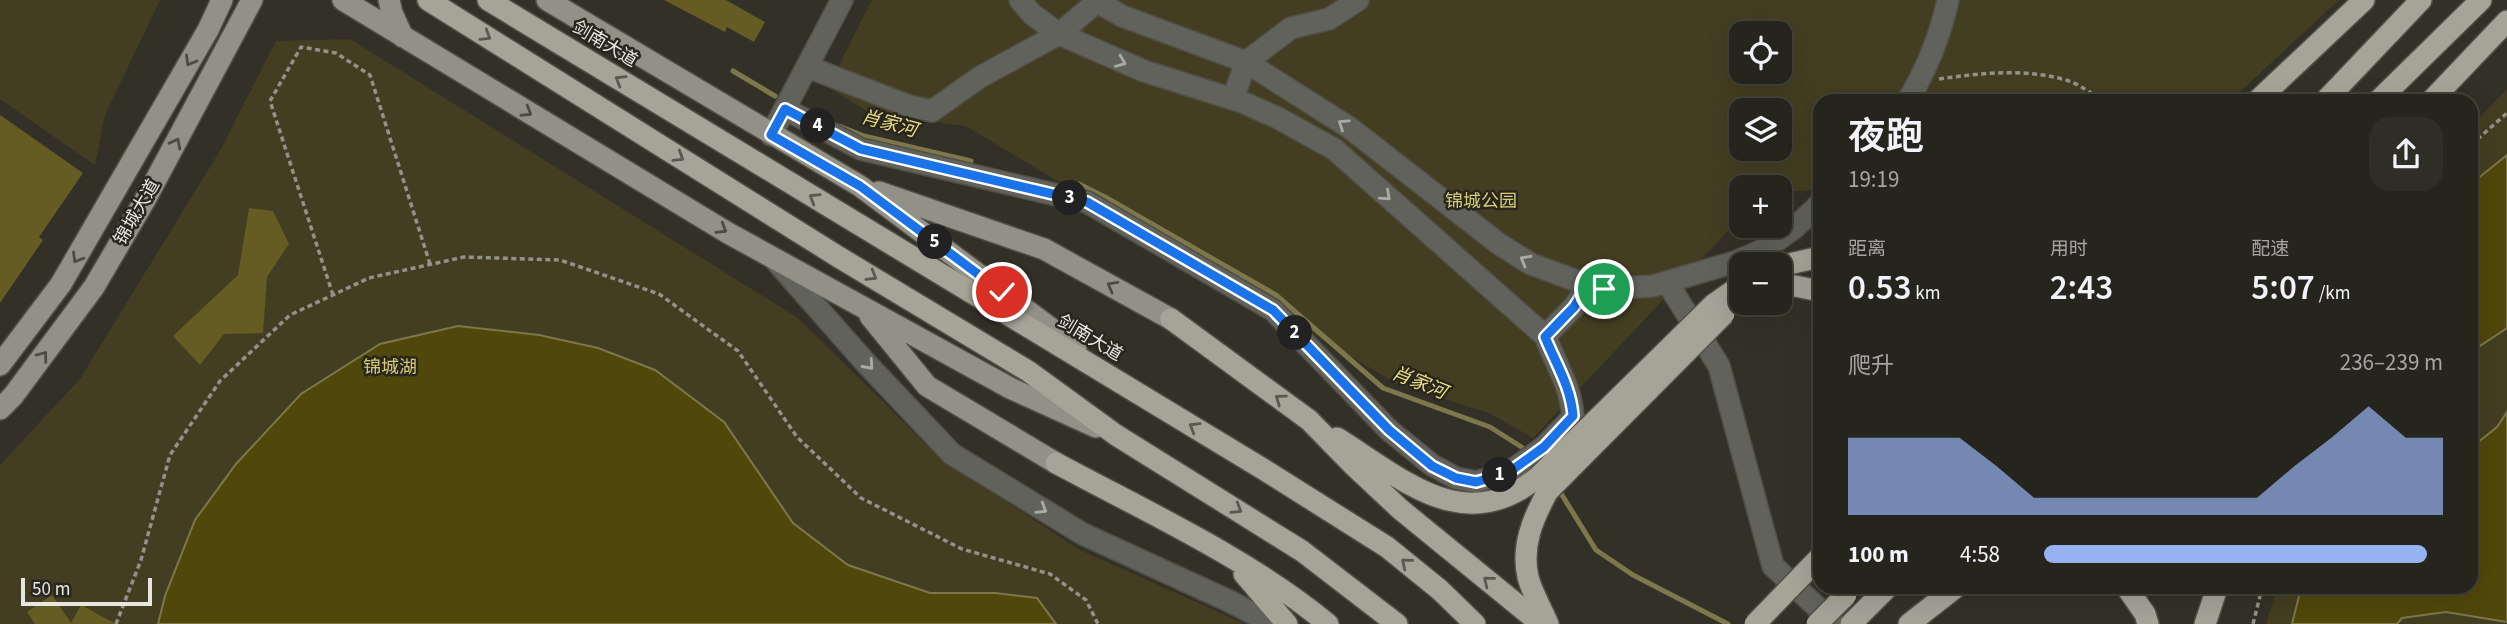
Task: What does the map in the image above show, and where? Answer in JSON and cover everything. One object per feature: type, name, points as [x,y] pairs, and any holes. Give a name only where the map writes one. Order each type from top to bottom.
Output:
[{"type":"highway","points":[[428,0],[825,248],[1028,371],[1116,435],[1302,551],[1397,624]]},
{"type":"highway","name":"剑南大道","points":[[488,0],[1387,547],[1440,590],[1475,624]]},
{"type":"highway","points":[[2264,94],[2364,0]]},
{"type":"highway","points":[[2332,94],[2421,0]]},
{"type":"highway","points":[[2385,94],[2480,0]]},
{"type":"highway","points":[[2438,94],[2507,21]]},
{"type":"highway","points":[[1792,263],[1813,259]]},
{"type":"highway","points":[[1792,286],[1813,290]]},
{"type":"highway","points":[[1171,319],[1309,420],[1410,484],[1444,501],[1474,504],[1491,502],[1524,488],[1538,470],[1729,298]]},
{"type":"highway","points":[[1719,309],[1729,305]]},
{"type":"highway","points":[[1309,420],[1400,509],[1541,624]]},
{"type":"highway","points":[[1056,463],[1228,556],[1298,599],[1328,624]]},
{"type":"highway","points":[[1538,470],[1535,515],[1527,542],[1528,578],[1548,624]]},
{"type":"highway","points":[[1228,556],[1287,624]]},
{"type":"highway","points":[[1755,624],[1813,564]]},
{"type":"highway","points":[[1817,624],[1846,594]]},
{"type":"highway","points":[[1847,622],[1880,594]]},
{"type":"highway","points":[[1902,624],[1930,594]]},
{"type":"highway","points":[[1909,624],[1947,594]]},
{"type":"highway","points":[[2131,594],[2145,614],[2148,624]]},
{"type":"highway","points":[[2205,624],[2215,594]]},
{"type":"main road","name":"锦城大道","points":[[0,365],[61,284],[208,30],[222,0]]},
{"type":"main road","name":"锦城大道","points":[[0,409],[13,396],[94,288],[152,187],[252,0]]},
{"type":"main road","points":[[343,0],[716,226],[1010,388],[1116,435]]},
{"type":"main road","points":[[388,0],[391,13],[403,37]]},
{"type":"main road","points":[[547,0],[860,186],[1145,398]]},
{"type":"main road","points":[[860,186],[1044,249],[1171,319]]},
{"type":"main road","points":[[862,306],[927,386],[1056,463]]},
{"type":"street","points":[[771,135],[842,0]]},
{"type":"street","points":[[785,109],[861,149],[1087,202],[1273,310],[1389,430],[1432,466],[1456,478],[1476,482],[1508,473],[1538,470],[1573,416],[1572,402],[1564,377],[1545,337],[1480,278],[1334,149],[1316,138],[1233,99],[1144,71],[1059,34],[1032,15],[1020,0]]},
{"type":"street","points":[[1233,99],[1246,62],[1291,28],[1329,19],[1358,0]]},
{"type":"street","points":[[1912,94],[1940,35],[1948,0]]},
{"type":"street","points":[[808,67],[869,92],[932,111],[980,77],[1059,34],[1097,1],[1122,16],[1246,62],[1350,128],[1499,244],[1531,264],[1604,289],[1653,286],[1735,262],[1765,250],[1813,210]]},
{"type":"street","points":[[1352,165],[1370,145]]},
{"type":"street","points":[[1480,278],[1499,244]]},
{"type":"street","points":[[775,259],[865,362],[952,454],[1083,534],[1229,601],[1268,624]]},
{"type":"street","points":[[1667,282],[1719,366],[1773,566],[1847,622]]},
{"type":"street","points":[[1545,337],[1574,307],[1588,285]]},
{"type":"path","points":[[333,295],[271,101],[301,47],[336,53],[370,75],[430,264]]},
{"type":"path","points":[[1920,81],[1988,72],[2030,73],[2068,81],[2091,94]]},
{"type":"path","points":[[2478,139],[2507,113]]},
{"type":"path","points":[[116,624],[141,560],[170,454],[220,381],[290,315],[369,278],[464,257],[561,260],[659,294],[738,351],[797,437],[861,498],[962,548],[1050,574],[1086,600],[1098,624]]},
{"type":"path","points":[[2253,624],[2260,594]]},
{"type":"green space","points":[[0,0],[160,0],[105,115],[95,165],[0,99]]},
{"type":"green space","name":"锦城公园","points":[[872,0],[2339,0],[2238,94],[1813,94],[1813,190],[1792,191],[1792,175],[1729,175],[1729,230],[1533,438],[1489,413],[1397,384],[966,126],[871,114],[828,87]]},
{"type":"green space","name":"锦城湖","points":[[350,39],[798,318],[938,456],[1078,549],[1245,624],[0,624],[0,465],[80,379],[221,149],[276,41]]},
{"type":"green space","points":[[2507,89],[2507,624],[2266,624],[2275,594],[2478,594],[2478,119]]},
{"type":"shaded area","points":[[2507,155],[2507,328],[2478,347],[2478,178]]},
{"type":"shaded area","name":"锦城湖","points":[[458,326],[539,335],[598,348],[655,370],[724,422],[793,523],[848,565],[930,593],[995,593],[1037,598],[1056,624],[158,624],[165,596],[195,520],[236,464],[301,394],[380,344]]},
{"type":"shaded area","points":[[2507,412],[2507,622],[2446,612],[2402,618],[2397,624],[2292,624],[2300,594],[2478,594],[2478,442],[2497,427]]},
{"type":"building","points":[[664,0],[726,0],[765,22],[754,42],[727,27],[725,32]]},
{"type":"building","points":[[0,115],[83,173],[39,237],[43,240],[0,303]]},
{"type":"building","points":[[249,208],[273,211],[289,244],[267,277],[263,333],[224,334],[200,365],[173,336],[238,275]]},
{"type":"building","points":[[52,595],[71,623],[81,605],[116,624],[35,624],[27,612]]},
{"type":"waterway","name":"肖家河","points":[[733,71],[775,96]]},
{"type":"waterway","name":"肖家河","points":[[839,126],[864,136],[971,161]]},
{"type":"waterway","name":"肖家河","points":[[1079,184],[1276,295],[1383,388],[1490,427],[1528,453]]},
{"type":"waterway","name":"肖家河","points":[[1557,487],[1596,550],[1633,575],[1728,624]]},
{"type":"route","points":[[1002,292],[860,186],[771,135],[785,109],[861,149],[1087,202],[1273,310],[1389,430],[1432,466],[1456,478],[1476,482],[1508,473],[1544,447],[1573,416],[1572,402],[1564,377],[1545,337],[1574,307],[1588,285],[1604,289]]}]
